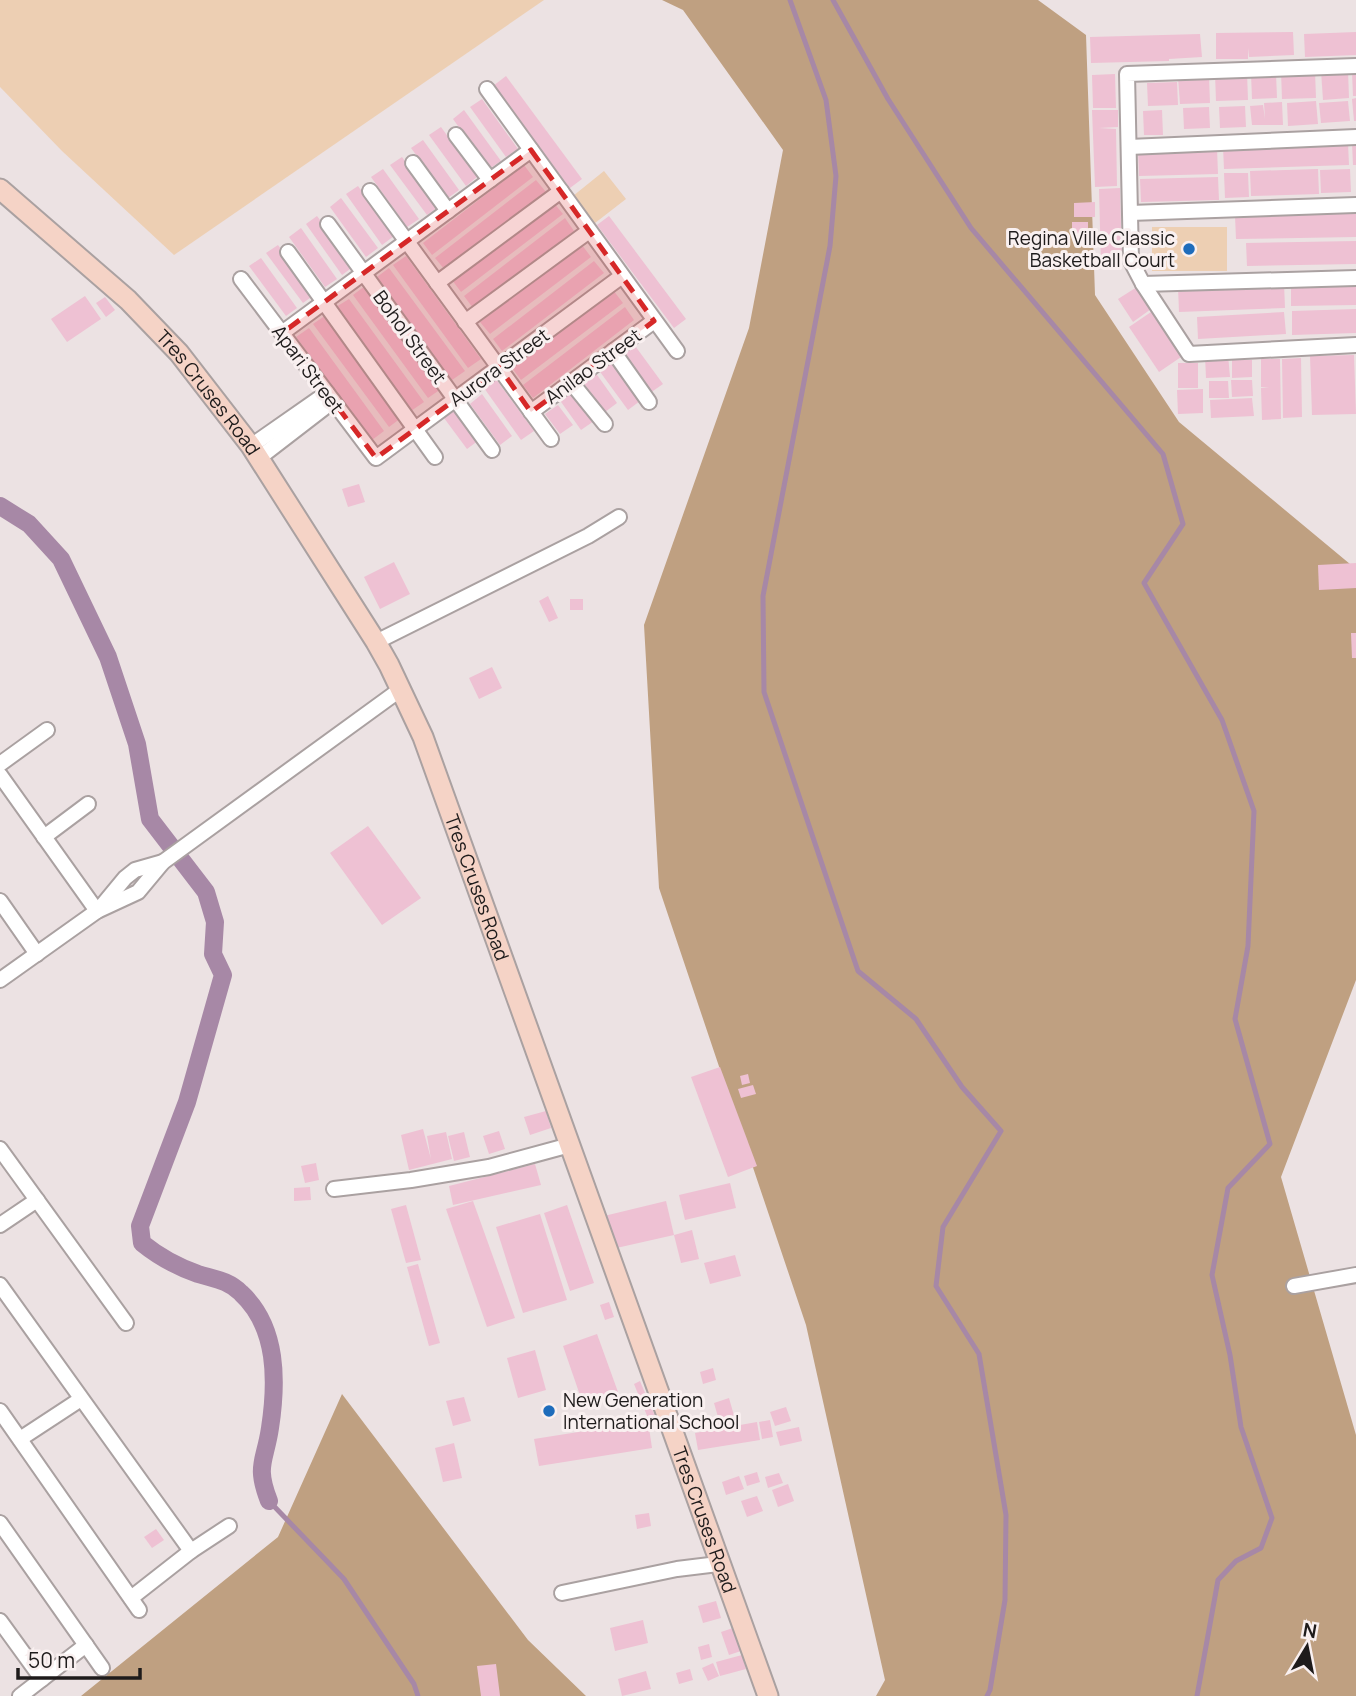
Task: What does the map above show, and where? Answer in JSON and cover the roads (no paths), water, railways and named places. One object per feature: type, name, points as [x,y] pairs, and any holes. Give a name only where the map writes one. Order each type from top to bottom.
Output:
[{"type":"main road","name":"Tres Cruses Road","points":[[0,189],[128,300],[179,353],[255,452],[376,642],[401,689],[423,737],[768,1696]]},
{"type":"street","points":[[1356,66],[1127,74],[1131,261],[1189,354],[1356,345]]},
{"type":"street","points":[[487,89],[677,351]]},
{"type":"street","points":[[456,135],[490,180]]},
{"type":"street","points":[[1129,147],[1356,138]]},
{"type":"street","points":[[282,334],[531,150]]},
{"type":"street","points":[[413,163],[447,211]]},
{"type":"street","points":[[370,191],[551,439]]},
{"type":"street","points":[[438,283],[561,191]]},
{"type":"street","points":[[1130,212],[1356,205]]},
{"type":"street","name":"Bohol Street","points":[[328,224],[492,450]]},
{"type":"street","points":[[465,321],[589,231]]},
{"type":"street","points":[[288,252],[435,457]]},
{"type":"street","name":"Aurora Street","points":[[376,458],[622,276]]},
{"type":"street","points":[[1143,284],[1356,278]]},
{"type":"street","name":"Apari Street","points":[[241,279],[376,458]]},
{"type":"street","name":"Anilao Street","points":[[531,412],[654,321]]},
{"type":"street","points":[[613,351],[649,402]]},
{"type":"street","points":[[571,382],[606,424]]},
{"type":"street","points":[[255,452],[330,397]]},
{"type":"street","points":[[376,642],[588,536],[619,517]]},
{"type":"street","points":[[0,980],[97,911],[138,892],[163,862],[401,689]]},
{"type":"street","points":[[0,764],[47,730]]},
{"type":"street","points":[[0,775],[97,911]]},
{"type":"street","points":[[44,837],[88,804]]},
{"type":"street","points":[[0,901],[37,954]]},
{"type":"street","points":[[334,1189],[489,1167],[570,1145]]},
{"type":"street","points":[[0,1149],[126,1323]]},
{"type":"street","points":[[0,1225],[37,1200]]},
{"type":"street","points":[[1294,1286],[1356,1275]]},
{"type":"street","points":[[0,1285],[191,1551]]},
{"type":"street","points":[[20,1439],[81,1399]]},
{"type":"street","points":[[0,1411],[135,1604],[191,1551],[229,1526]]},
{"type":"street","points":[[0,1523],[102,1668]]},
{"type":"street","points":[[562,1593],[718,1563]]},
{"type":"street","points":[[0,1620],[42,1679]]},
{"type":"street","points":[[20,1696],[86,1645]]},
{"type":"waterway","points":[[790,0],[826,100],[836,176],[830,246],[763,596],[764,692],[858,971],[916,1019],[962,1087],[1001,1131],[943,1227],[936,1286],[979,1354],[1006,1515],[1005,1600],[987,1696]]},
{"type":"waterway","points":[[833,0],[888,99],[971,228],[1163,454],[1183,524],[1144,583],[1222,720],[1254,811],[1248,946],[1235,1019],[1270,1144],[1228,1188],[1212,1275],[1230,1355],[1241,1427],[1272,1518],[1261,1548],[1236,1561],[1218,1580],[1197,1696]]},
{"type":"waterway","points":[[0,506],[29,524],[61,559],[108,657],[137,744],[150,819],[206,892],[215,922],[213,954],[223,975],[187,1102],[140,1226],[142,1243],[183,1268],[231,1285],[253,1307],[262,1322],[274,1374],[270,1428],[262,1464],[269,1501]]},
{"type":"waterway","points":[[269,1501],[344,1579],[414,1684],[418,1696]]},
{"type":"place","name":"Regina Ville Classic Basketball Court","points":[[1189,249]]},
{"type":"place","name":"New Generation International School","points":[[549,1411]]}]
